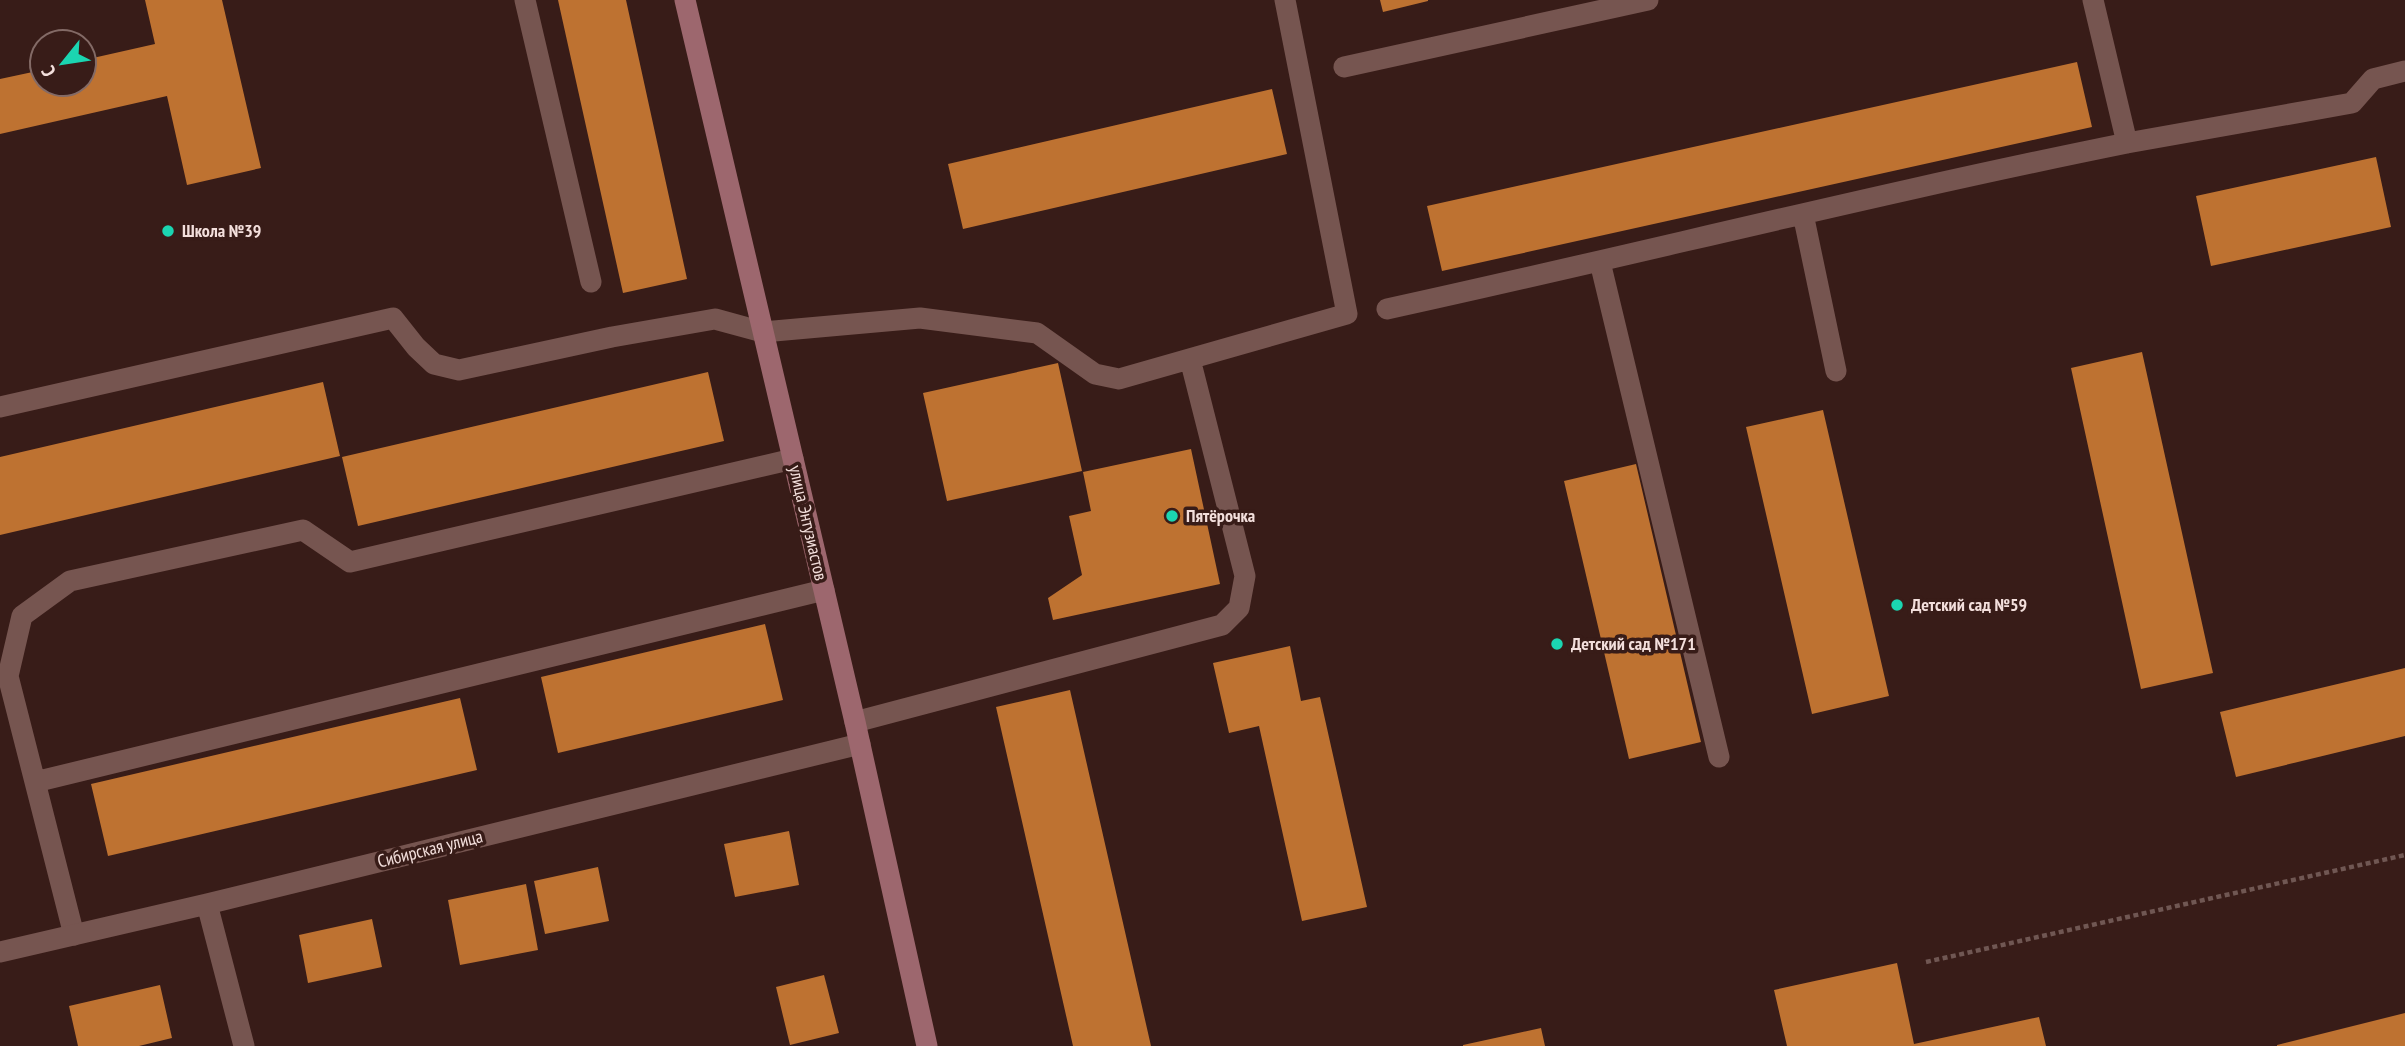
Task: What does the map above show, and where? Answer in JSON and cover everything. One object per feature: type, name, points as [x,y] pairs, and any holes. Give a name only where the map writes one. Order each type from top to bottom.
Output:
[{"type":"street","points":[[525,0],[590,282]]},
{"type":"street","name":"улица Энтузиастов","points":[[685,0],[855,722],[927,1046]]},
{"type":"street","points":[[0,407],[393,318],[416,347],[435,364],[459,370],[612,337],[715,319],[762,332],[920,318],[1037,333],[1096,374],[1119,379],[1347,314],[1285,0]]},
{"type":"street","points":[[1344,67],[1648,0]]},
{"type":"street","points":[[2093,0],[2127,143]]},
{"type":"street","points":[[1387,309],[2127,143],[2351,103],[2373,79],[2405,71]]},
{"type":"street","points":[[1803,214],[1836,371]]},
{"type":"street","points":[[1600,262],[1720,757]]},
{"type":"street","points":[[855,722],[1222,625],[1239,608],[1245,576],[1190,359]]},
{"type":"street","points":[[74,935],[8,676],[22,616],[70,581],[303,530],[351,562],[793,458]]},
{"type":"street","points":[[35,782],[824,590]]},
{"type":"street","name":"Сибирская улица","points":[[0,952],[860,744]]},
{"type":"street","points":[[207,904],[244,1046]]},
{"type":"path","points":[[1926,962],[2405,855]]},
{"type":"building","points":[[145,0],[222,0],[261,168],[187,185],[167,96],[0,134],[0,79],[28,73],[28,98],[98,98],[98,57],[155,44]]},
{"type":"building","points":[[558,0],[626,0],[687,279],[623,293]]},
{"type":"building","points":[[1380,0],[1428,0],[1428,1],[1383,12]]},
{"type":"building","points":[[2077,62],[2092,127],[1442,271],[1427,206]]},
{"type":"building","points":[[1272,89],[1287,154],[963,229],[948,164]]},
{"type":"building","points":[[2376,157],[2391,227],[2211,266],[2196,196]]},
{"type":"building","points":[[2142,352],[2213,673],[2141,689],[2071,368]]},
{"type":"building","points":[[1058,363],[1082,471],[947,501],[923,393]]},
{"type":"building","points":[[708,372],[724,441],[358,526],[342,457]]},
{"type":"building","points":[[323,382],[340,456],[0,535],[0,457]]},
{"type":"building","points":[[1823,410],[1889,696],[1812,714],[1746,427]]},
{"type":"building","points":[[1191,449],[1220,584],[1053,620],[1048,598],[1082,575],[1069,516],[1091,511],[1083,472]]},
{"type":"building","points":[[1636,464],[1701,742],[1629,759],[1564,481]]},
{"type":"building","points":[[765,624],[783,700],[558,753],[541,677]]},
{"type":"building","points":[[1290,646],[1301,701],[1320,697],[1367,907],[1302,921],[1259,726],[1229,733],[1213,663]]},
{"type":"building","points":[[2405,668],[2405,736],[2236,777],[2220,712]]},
{"type":"building","points":[[1070,690],[1151,1046],[1073,1046],[996,707]]},
{"type":"building","points":[[460,698],[477,770],[108,856],[91,784]]},
{"type":"building","points":[[789,831],[799,885],[735,897],[724,844]]},
{"type":"building","points":[[598,867],[609,921],[545,934],[534,881]]},
{"type":"building","points":[[526,884],[538,950],[460,965],[448,900]]},
{"type":"building","points":[[372,919],[382,967],[308,983],[299,935]]},
{"type":"building","points":[[1897,963],[1914,1044],[2039,1017],[2046,1046],[1787,1046],[1774,990]]},
{"type":"building","points":[[824,975],[839,1033],[790,1045],[776,987]]},
{"type":"building","points":[[160,985],[172,1038],[139,1046],[78,1046],[69,1006]]},
{"type":"building","points":[[2405,1013],[2405,1046],[2277,1046],[2277,1045]]},
{"type":"building","points":[[1541,1028],[1545,1046],[1463,1046],[1463,1045]]},
{"type":"place","name":"Школа №39","points":[[168,231]]},
{"type":"place","name":"Пятёрочка","points":[[1172,516]]},
{"type":"place","name":"Детский сад №59","points":[[1897,605]]},
{"type":"place","name":"Детский сад №171","points":[[1557,644]]}]
